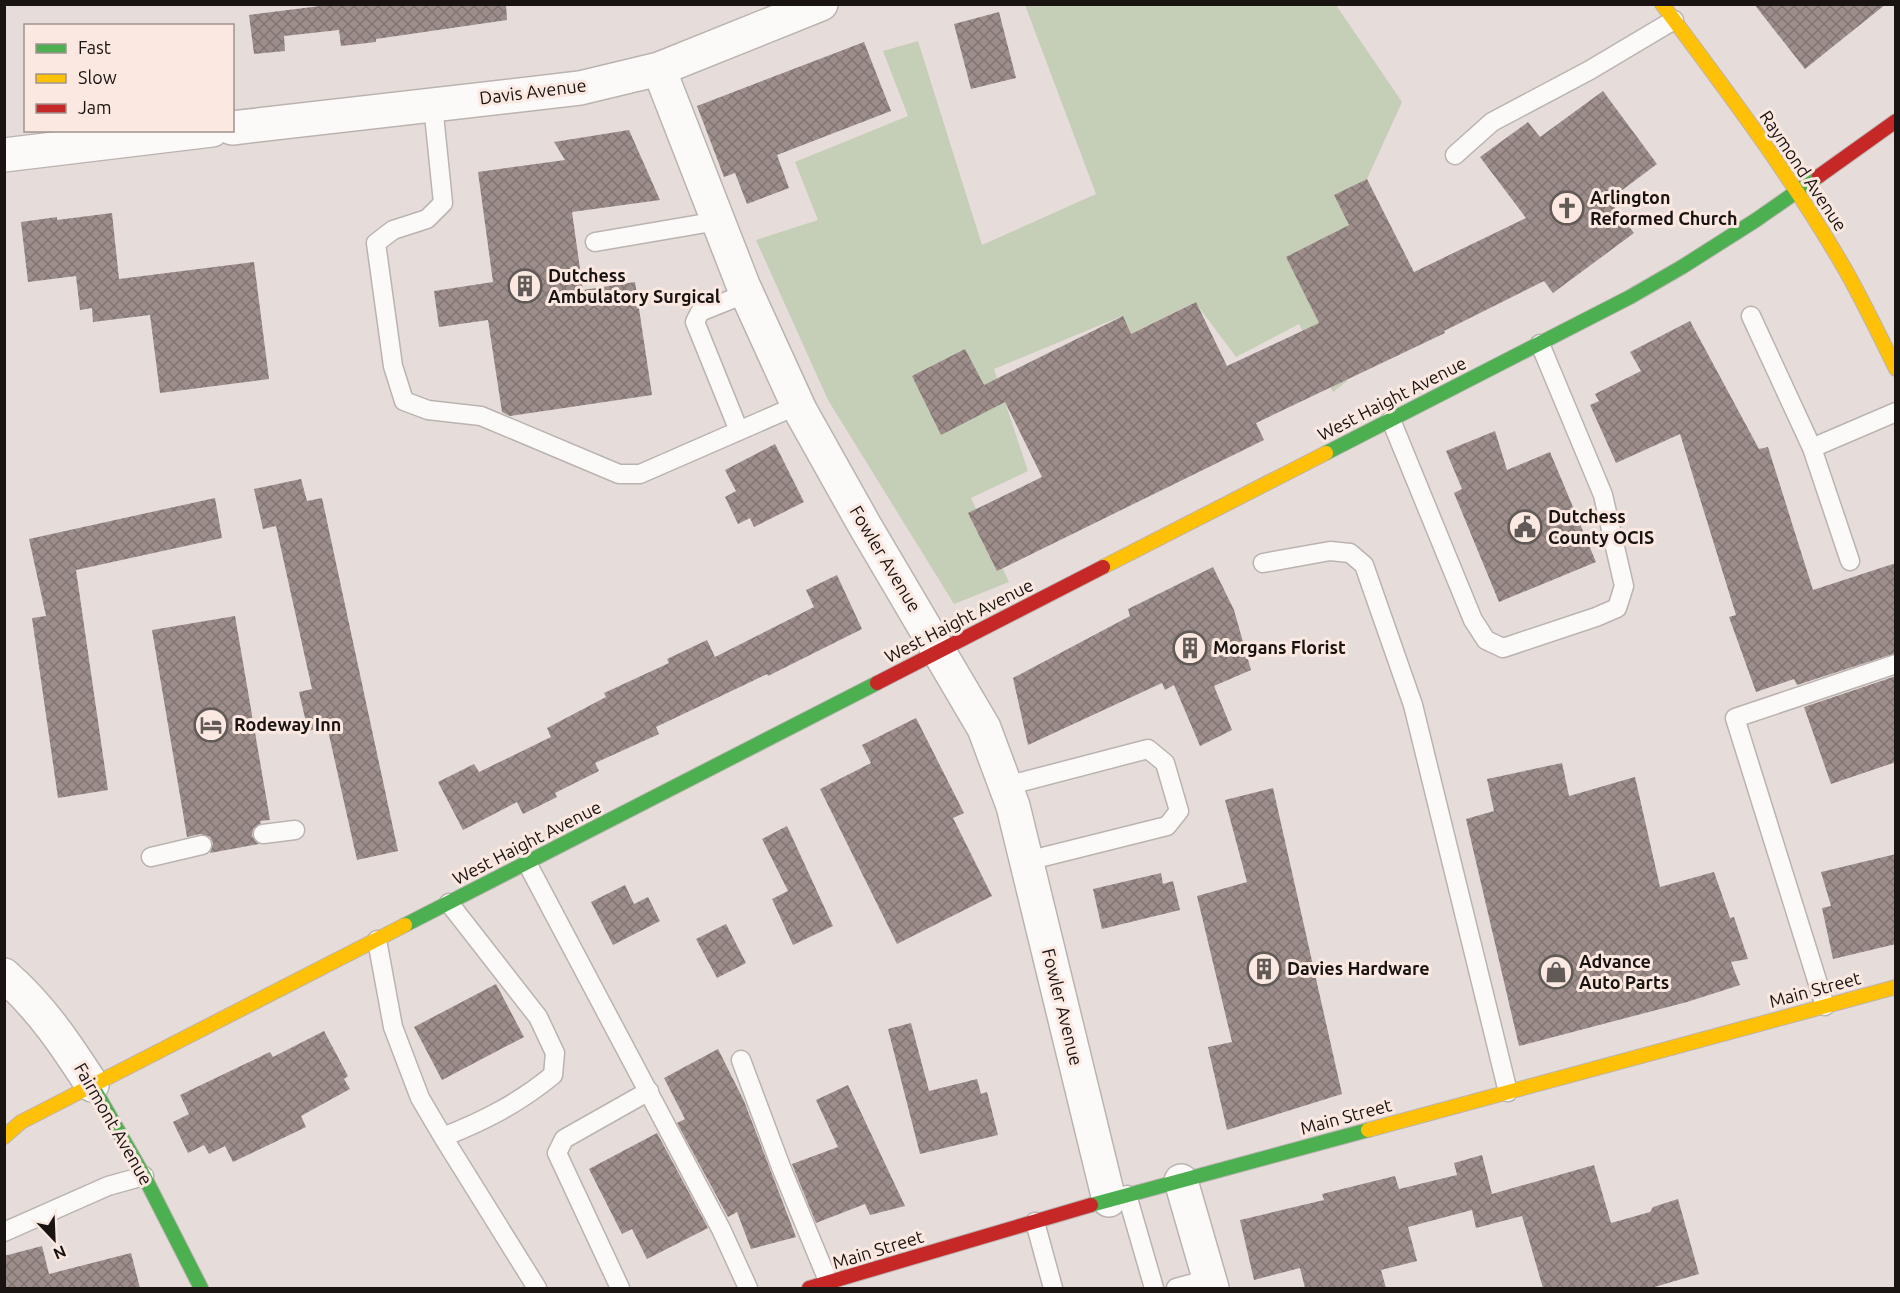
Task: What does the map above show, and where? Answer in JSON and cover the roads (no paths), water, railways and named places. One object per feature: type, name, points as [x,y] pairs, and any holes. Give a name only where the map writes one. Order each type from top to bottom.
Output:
[{"type":"main road","name":"Raymond Avenue","points":[[1662,4],[1752,125],[1797,191],[1848,273],[1896,369]]},
{"type":"main road","name":"West Haight Avenue","points":[[4,1137],[21,1122],[92,1085],[1540,344],[1682,267],[1756,220],[1896,121]]},
{"type":"main road","name":"Main Street","points":[[808,1288],[1118,1198],[1896,987]]},
{"type":"main road","name":"Fairmont Avenue","points":[[92,1085],[144,1176],[201,1288]]},
{"type":"street","name":"Davis Avenue","points":[[234,128],[580,88],[659,69],[821,4]]},
{"type":"street","name":"Fowler Avenue","points":[[659,69],[747,293],[798,405],[865,526],[984,728],[1013,806],[1118,1198]]},
{"type":"street","points":[[4,155],[195,132]]},
{"type":"street","name":"Fairmont Avenue","points":[[4,975],[26,993],[47,1018],[92,1085]]},
{"type":"street","points":[[1180,1181],[1210,1284]]},
{"type":"lane","points":[[1455,155],[1492,122],[1590,70],[1674,20]]},
{"type":"lane","points":[[433,105],[443,203],[428,219],[393,231],[376,243],[393,366],[404,401],[428,410],[481,416],[619,474],[640,474],[798,405]]},
{"type":"lane","points":[[595,242],[718,221]]},
{"type":"lane","points":[[739,431],[695,322],[700,312],[747,293]]},
{"type":"lane","points":[[1751,316],[1812,448],[1850,561]]},
{"type":"lane","points":[[1391,420],[1473,620],[1486,640],[1503,648],[1617,608],[1624,586],[1603,495],[1540,344]]},
{"type":"lane","points":[[1812,448],[1896,412]]},
{"type":"lane","points":[[1263,563],[1330,550],[1350,553],[1364,565],[1413,705],[1508,1092]]},
{"type":"lane","points":[[1825,1006],[1735,718],[1896,664]]},
{"type":"lane","points":[[1006,786],[1148,749],[1166,764],[1179,811],[1167,826],[1027,861]]},
{"type":"lane","points":[[263,834],[295,830]]},
{"type":"lane","points":[[151,857],[202,845]]},
{"type":"lane","points":[[527,863],[721,1229],[748,1288]]},
{"type":"lane","points":[[443,1137],[481,1122],[531,1093],[553,1075],[555,1053],[538,1017],[449,903]]},
{"type":"lane","points":[[377,940],[393,1027],[420,1098],[537,1288]]},
{"type":"lane","points":[[741,1060],[781,1167],[829,1283]]},
{"type":"lane","points":[[620,1288],[557,1153],[564,1139],[649,1091]]},
{"type":"lane","points":[[4,1232],[108,1186],[144,1176]]},
{"type":"lane","points":[[1118,1198],[1154,1288]]},
{"type":"lane","points":[[1035,1222],[1053,1288]]},
{"type":"lane","points":[[1176,1288],[1210,1284]]},
{"type":"place","name":"Arlington Reformed Church","points":[[1567,208]]},
{"type":"place","name":"Dutchess Ambulatory Surgical","points":[[525,286]]},
{"type":"place","name":"Dutchess County OCIS","points":[[1525,527]]},
{"type":"place","name":"Morgans Florist","points":[[1190,648]]},
{"type":"place","name":"Rodeway Inn","points":[[211,725]]},
{"type":"place","name":"Davies Hardware","points":[[1264,969]]},
{"type":"place","name":"Advance Auto Parts","points":[[1556,972]]}]
